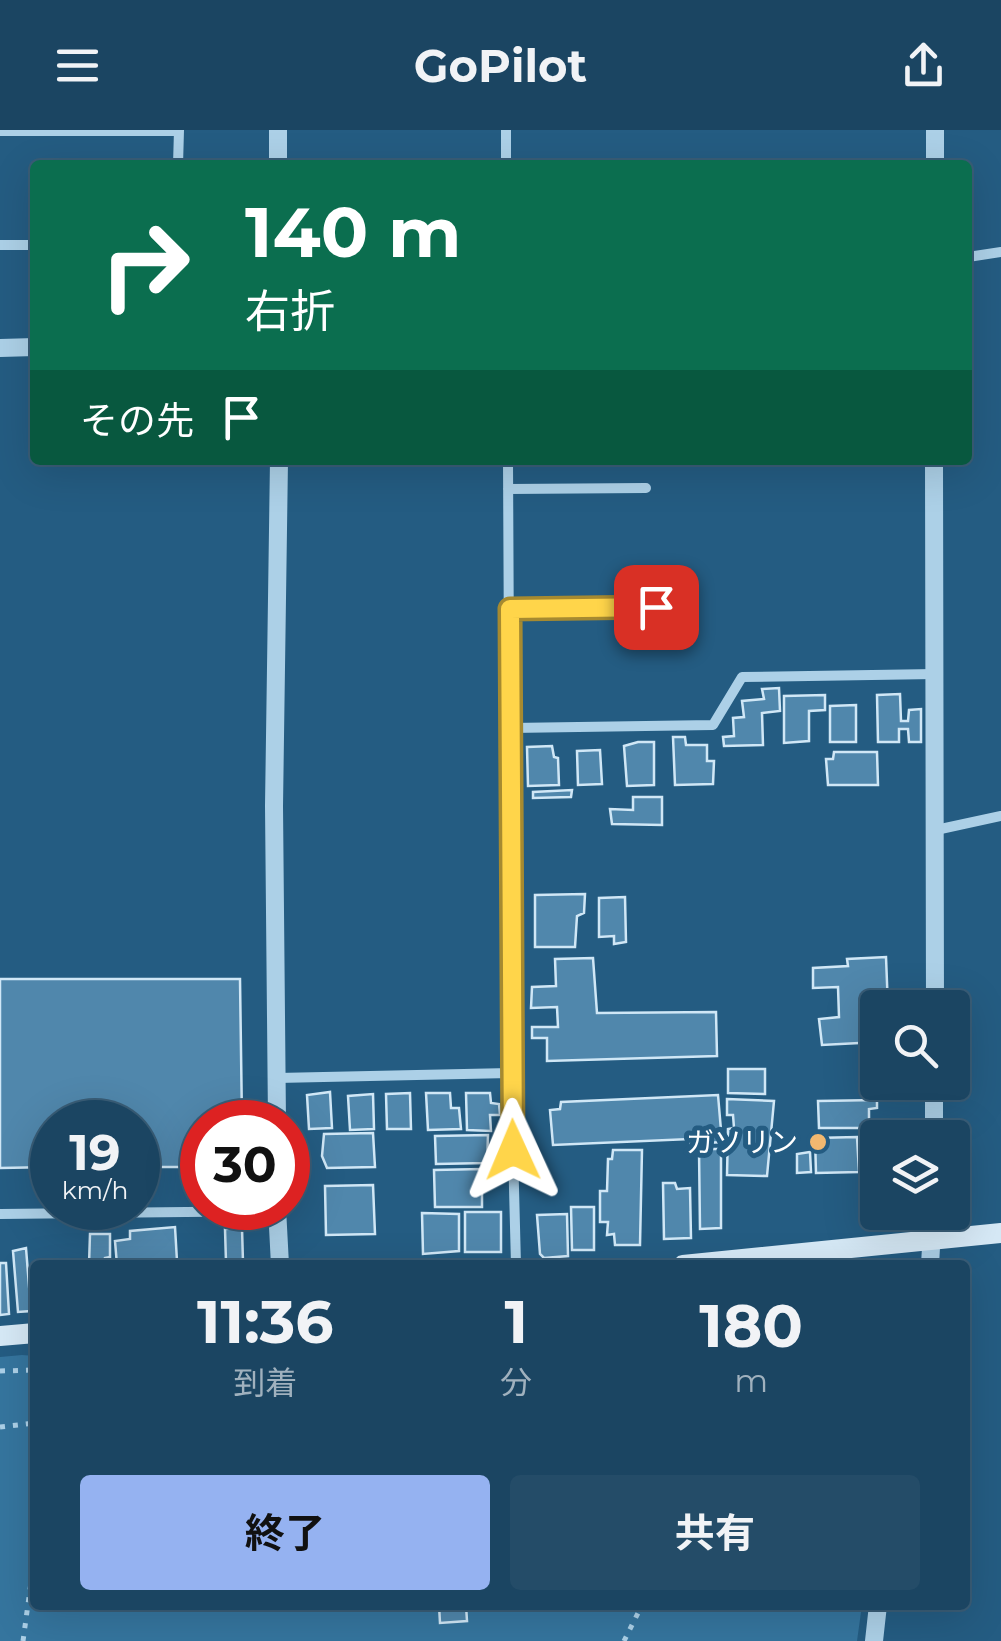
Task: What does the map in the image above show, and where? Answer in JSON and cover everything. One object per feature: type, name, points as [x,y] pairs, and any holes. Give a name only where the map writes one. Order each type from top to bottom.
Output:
[{"type":"main road","points":[[733,1260],[1001,1233]]},
{"type":"main road","points":[[0,1336],[30,1333]]},
{"type":"street","points":[[0,131],[179,130],[178,160]]},
{"type":"street","points":[[278,130],[278,160]]},
{"type":"street","points":[[506,130],[506,160]]},
{"type":"street","points":[[935,130],[935,160]]},
{"type":"street","points":[[0,245],[30,245]]},
{"type":"street","points":[[972,256],[1001,252]]},
{"type":"street","points":[[0,348],[30,348]]},
{"type":"street","points":[[278,1100],[274,806],[279,465]]},
{"type":"street","points":[[508,465],[511,1073],[516,1260]]},
{"type":"street","points":[[934,465],[935,990]]},
{"type":"street","points":[[508,488],[646,488]]},
{"type":"street","points":[[510,609],[656,607]]},
{"type":"street","points":[[512,728],[714,725],[742,676],[935,674]]},
{"type":"street","points":[[936,830],[1001,816]]},
{"type":"street","points":[[278,1078],[511,1073]]},
{"type":"street","points":[[0,1214],[180,1211]]},
{"type":"street","points":[[278,1230],[280,1260]]},
{"type":"street","points":[[931,1260],[933,1230]]},
{"type":"street","points":[[874,1641],[877,1610]]},
{"type":"path","points":[[0,1371],[30,1370]]},
{"type":"path","points":[[0,1427],[30,1424]]},
{"type":"path","points":[[24,1641],[30,1593]]},
{"type":"path","points":[[624,1641],[640,1610]]},
{"type":"shaded area","points":[[30,1356],[30,1610],[861,1610],[857,1641],[0,1641],[0,1357]]},
{"type":"building","points":[[779,688],[780,711],[762,713],[763,745],[724,746],[723,737],[734,736],[733,718],[744,717],[742,701],[764,699],[762,689]]},
{"type":"building","points":[[900,694],[901,721],[908,721],[909,710],[921,709],[921,742],[909,742],[908,729],[899,729],[899,742],[878,742],[877,695]]},
{"type":"building","points":[[825,695],[825,710],[809,711],[809,741],[784,743],[784,696]]},
{"type":"building","points":[[856,705],[856,742],[830,742],[830,706]]},
{"type":"building","points":[[673,737],[685,737],[686,745],[707,745],[707,761],[714,761],[713,784],[675,785]]},
{"type":"building","points":[[654,742],[654,785],[627,786],[624,746]]},
{"type":"building","points":[[552,746],[554,757],[558,758],[559,785],[528,786],[527,747]]},
{"type":"building","points":[[600,750],[602,784],[578,785],[577,751]]},
{"type":"building","points":[[834,752],[877,752],[878,785],[828,785],[826,759],[833,759]]},
{"type":"building","points":[[572,790],[571,797],[533,798],[533,792]]},
{"type":"building","points":[[633,797],[662,797],[662,825],[612,824],[610,809],[633,810]]},
{"type":"building","points":[[585,894],[584,913],[577,916],[575,947],[535,947],[535,895]]},
{"type":"building","points":[[625,897],[626,942],[614,944],[614,936],[599,937],[599,898]]},
{"type":"building","points":[[886,957],[887,990],[860,990],[860,1043],[822,1045],[819,1019],[839,1017],[838,987],[813,988],[813,968],[848,966],[847,959]]},
{"type":"building","points":[[593,958],[597,1013],[716,1012],[717,1056],[547,1061],[547,1038],[532,1038],[532,1027],[558,1027],[557,1007],[531,1008],[532,987],[556,986],[555,959]]},
{"type":"building","points":[[0,979],[240,979],[242,1100],[180,1100],[180,1167],[160,1167],[160,1100],[30,1100],[30,1167],[0,1168]]},
{"type":"building","points":[[728,1069],[765,1069],[765,1094],[728,1093]]},
{"type":"building","points":[[330,1092],[332,1128],[310,1129],[307,1095]]},
{"type":"building","points":[[410,1093],[411,1129],[387,1129],[386,1094]]},
{"type":"building","points":[[426,1093],[450,1093],[451,1108],[459,1108],[461,1129],[428,1130]]},
{"type":"building","points":[[466,1093],[490,1093],[491,1103],[499,1104],[500,1115],[490,1115],[491,1131],[467,1130]]},
{"type":"building","points":[[373,1094],[374,1129],[350,1130],[348,1096]]},
{"type":"building","points":[[718,1095],[722,1142],[691,1144],[690,1139],[553,1145],[550,1110],[560,1109],[561,1102]]},
{"type":"building","points":[[727,1099],[774,1101],[767,1176],[727,1175],[728,1129],[734,1128],[733,1115],[727,1115]]},
{"type":"building","points":[[877,1100],[877,1108],[869,1109],[869,1120],[860,1120],[860,1128],[819,1128],[818,1101]]},
{"type":"building","points":[[373,1133],[375,1167],[327,1168],[322,1156],[324,1134]]},
{"type":"building","points":[[488,1135],[487,1163],[436,1164],[435,1136]]},
{"type":"building","points":[[857,1137],[859,1172],[816,1173],[815,1138]]},
{"type":"building","points":[[699,1149],[721,1149],[721,1228],[700,1229]]},
{"type":"building","points":[[613,1150],[642,1150],[640,1245],[615,1245],[614,1234],[607,1235],[608,1222],[600,1222],[600,1191],[607,1191],[608,1159],[612,1159]]},
{"type":"building","points":[[810,1152],[811,1172],[797,1173],[797,1154]]},
{"type":"building","points":[[482,1169],[482,1207],[435,1207],[434,1170]]},
{"type":"building","points":[[663,1183],[675,1183],[677,1189],[690,1188],[691,1238],[664,1239]]},
{"type":"building","points":[[373,1185],[375,1234],[326,1235],[325,1186]]},
{"type":"building","points":[[571,1207],[594,1207],[594,1250],[572,1250]]},
{"type":"building","points":[[465,1212],[501,1212],[501,1252],[465,1252]]},
{"type":"building","points":[[422,1213],[459,1214],[459,1251],[423,1254]]},
{"type":"building","points":[[567,1214],[568,1256],[544,1258],[540,1254],[537,1215]]},
{"type":"building","points":[[175,1227],[177,1260],[117,1260],[115,1241],[130,1239],[130,1231]]},
{"type":"building","points":[[225,1230],[242,1230],[243,1260],[226,1260]]},
{"type":"building","points":[[90,1234],[110,1234],[110,1257],[89,1260]]},
{"type":"building","points":[[26,1248],[30,1311],[18,1312],[13,1251]]},
{"type":"building","points":[[0,1263],[6,1263],[9,1314],[0,1315]]},
{"type":"building","points":[[439,1610],[466,1610],[467,1621],[440,1623]]},
{"type":"place","name":"ガソリン","points":[[818,1142]]},
{"type":"route","points":[[513,1150],[510,609],[656,607]]}]
